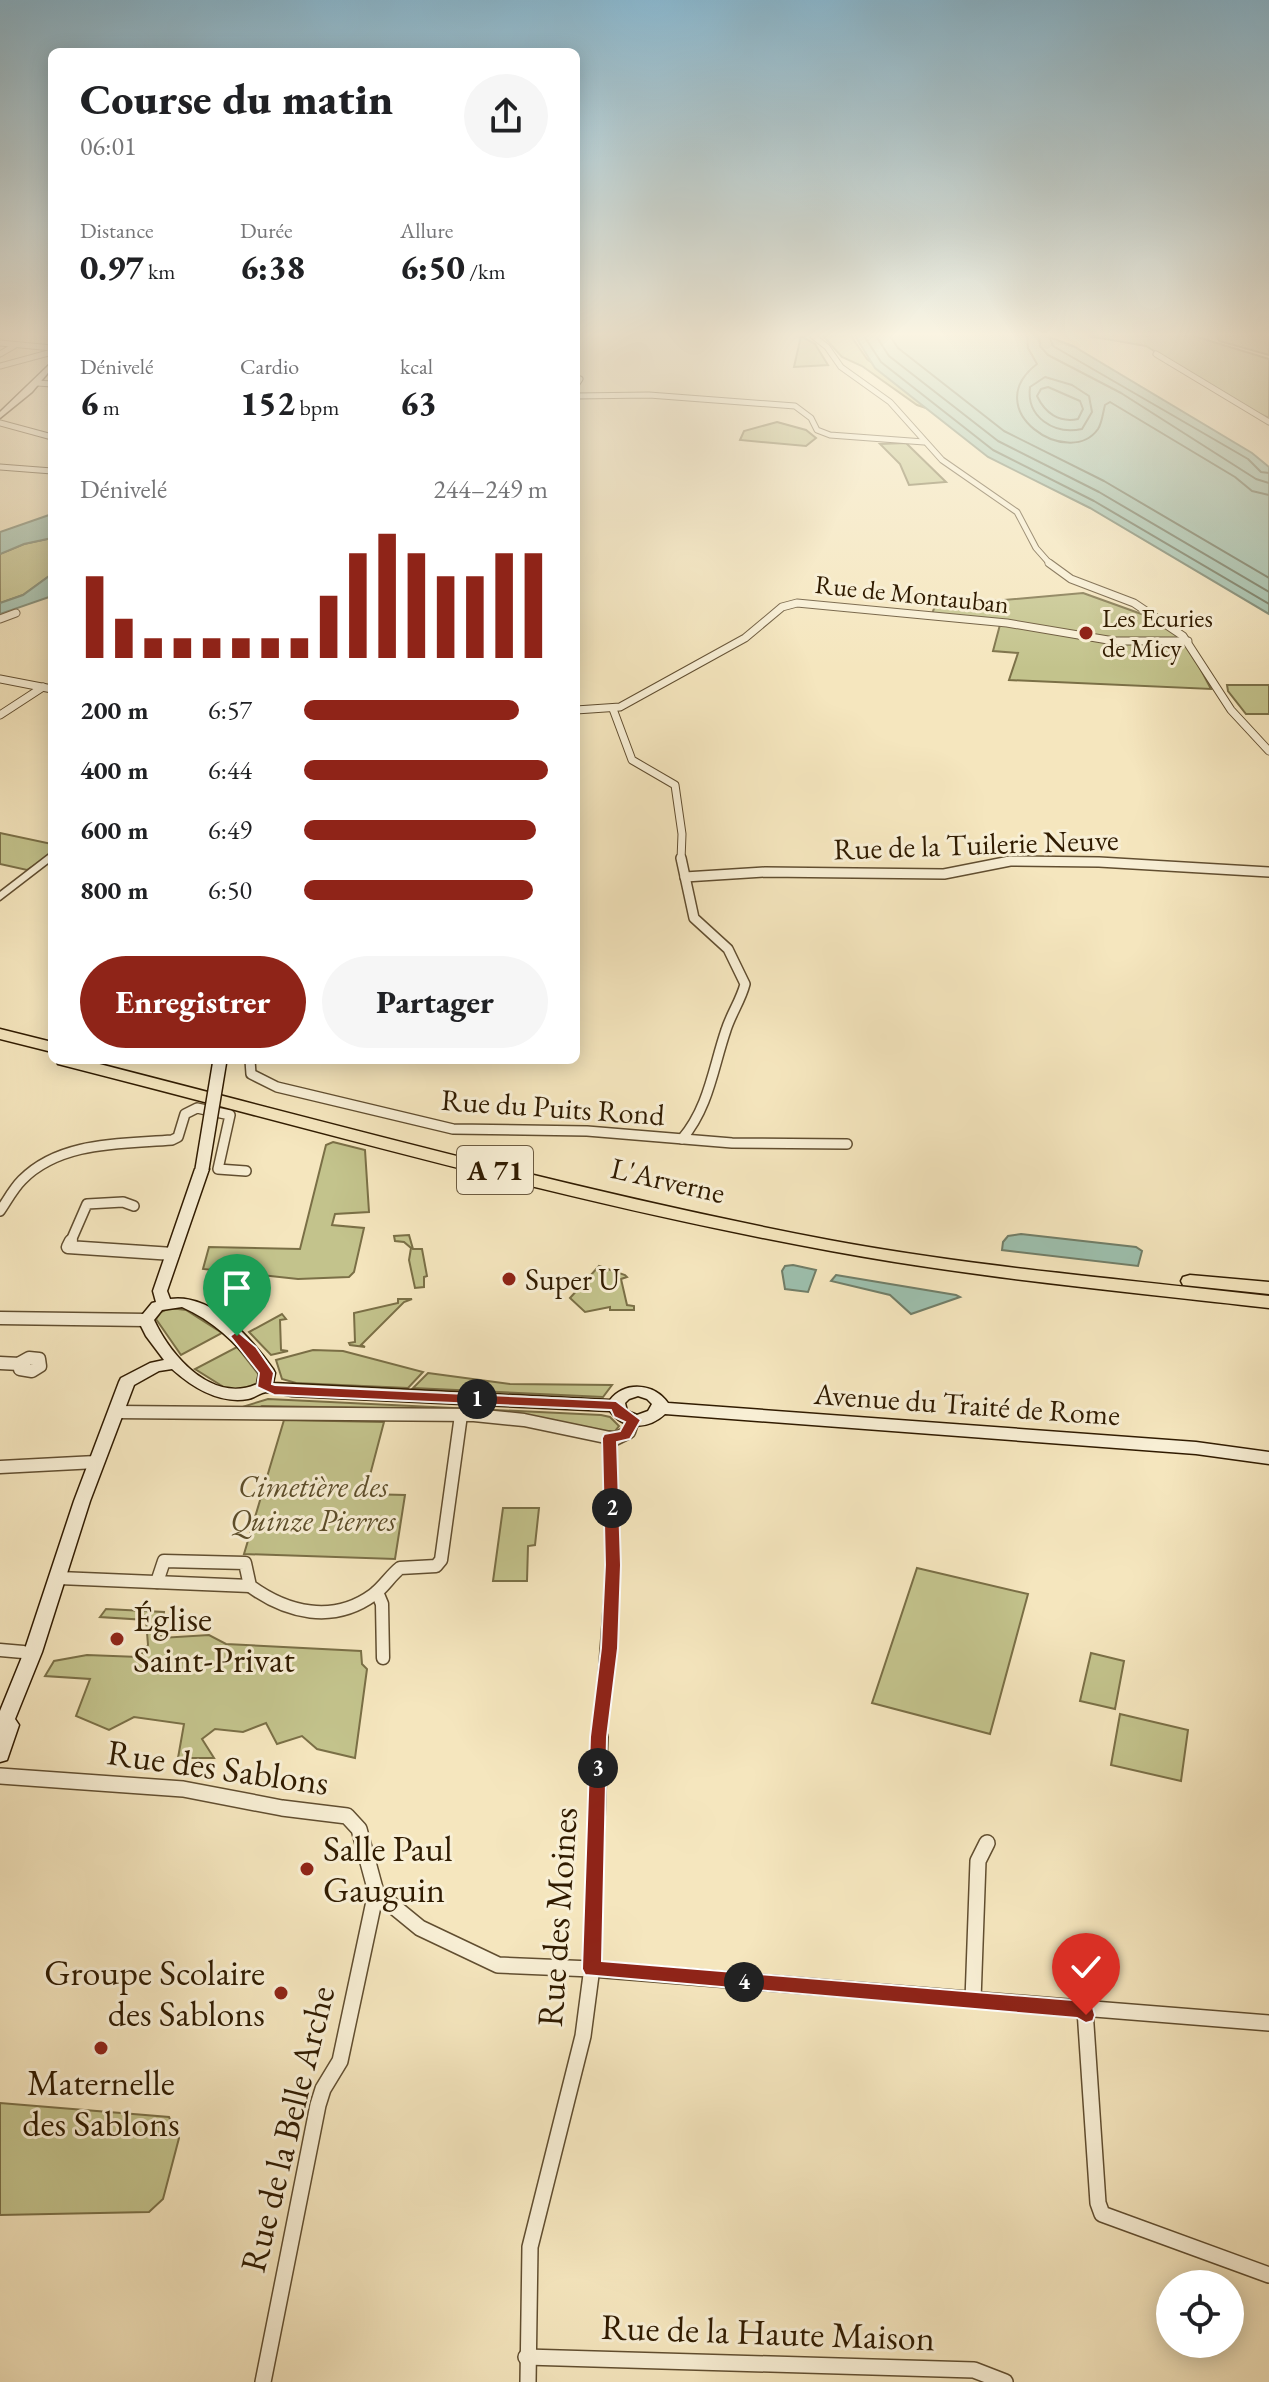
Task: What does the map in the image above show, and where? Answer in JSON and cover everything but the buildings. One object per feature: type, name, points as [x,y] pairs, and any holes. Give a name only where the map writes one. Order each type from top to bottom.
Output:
[{"type":"highway","points":[[0,1034],[48,1046]]},
{"type":"highway","points":[[0,1044],[48,1056]]},
{"type":"highway","name":"L'Arverne","points":[[80,1064],[605,1197],[827,1245],[930,1263],[1269,1302]]},
{"type":"highway","name":"L'Arverne","points":[[119,1064],[597,1185],[831,1235],[989,1260],[1269,1288]]},
{"type":"main road","points":[[164,1303],[160,1291],[202,1169],[219,1064]]},
{"type":"main road","points":[[164,1303],[189,1304],[230,1330],[262,1364],[267,1379],[264,1387],[239,1404],[166,1361],[146,1320],[153,1310],[164,1303]]},
{"type":"main road","points":[[0,1734],[59,1578],[96,1462],[127,1382],[166,1361]]},
{"type":"main road","points":[[264,1387],[284,1391],[616,1406]]},
{"type":"main road","points":[[638,1391],[653,1395],[660,1408],[651,1418],[633,1420],[619,1414],[616,1406],[623,1395],[638,1391]]},
{"type":"main road","name":"Avenue du Traité de Rome","points":[[660,1408],[1196,1448],[1269,1458]]},
{"type":"main road","points":[[0,1755],[32,1663],[30,1656]]},
{"type":"street","points":[[930,447],[963,477],[1017,512],[1036,548],[1055,569],[1071,579],[1134,603],[1188,641],[1231,710],[1269,751]]},
{"type":"street","points":[[0,467],[48,471]]},
{"type":"street","name":"Rue de Montauban","points":[[613,709],[721,652],[745,638],[782,607],[797,603],[1007,623],[1114,641],[1188,641]]},
{"type":"street","points":[[0,619],[16,613]]},
{"type":"street","points":[[0,679],[48,688]]},
{"type":"street","points":[[0,715],[43,687]]},
{"type":"street","points":[[580,710],[613,709],[632,760],[675,785],[685,877],[694,918],[728,949],[745,984],[728,1025],[708,1094],[694,1128],[682,1139]]},
{"type":"street","points":[[0,897],[48,858]]},
{"type":"street","name":"Rue de la Tuilerie Neuve","points":[[685,877],[765,872],[944,874],[1010,861],[1099,862],[1269,872]]},
{"type":"street","name":"Rue du Puits Rond","points":[[250,1064],[251,1074],[277,1087],[453,1129],[587,1131],[682,1139]]},
{"type":"street","points":[[0,1211],[23,1179],[52,1160],[105,1145],[172,1140],[178,1137],[185,1114],[197,1108],[230,1115],[218,1169],[246,1171]]},
{"type":"street","points":[[682,1139],[847,1144]]},
{"type":"street","points":[[134,1206],[123,1202],[87,1204],[68,1247],[173,1254]]},
{"type":"street","points":[[0,1318],[146,1320]]},
{"type":"street","points":[[0,1363],[20,1364]]},
{"type":"street","points":[[116,1412],[239,1404],[461,1415],[524,1420],[607,1437],[625,1436],[633,1420]]},
{"type":"street","points":[[59,1578],[250,1586],[281,1608],[304,1613],[349,1607],[377,1592],[400,1568],[432,1567],[441,1560],[461,1415]]},
{"type":"street","name":"Rue des Moines","points":[[528,2382],[530,2247],[583,2036],[592,1969],[599,1737],[609,1648],[613,1565],[607,1437]]},
{"type":"street","points":[[0,1467],[96,1462]]},
{"type":"street","points":[[157,1582],[164,1561],[245,1563],[250,1586]]},
{"type":"street","points":[[377,1592],[382,1604],[383,1658]]},
{"type":"street","points":[[0,1650],[23,1652],[30,1656]]},
{"type":"street","name":"Rue des Sablons","points":[[0,1776],[86,1780],[220,1796],[347,1816],[359,1829],[376,1892]]},
{"type":"street","points":[[973,2000],[978,1861],[987,1843]]},
{"type":"street","points":[[376,1892],[420,1928],[489,1962],[1269,2023]]},
{"type":"street","name":"Rue de la Belle Arche","points":[[263,2382],[318,2105],[323,2089],[340,2061],[376,1892]]},
{"type":"street","points":[[1085,2010],[1098,2203],[1102,2214],[1269,2275]]},
{"type":"street","name":"Rue de la Haute Maison","points":[[526,2357],[974,2370],[1005,2382]]},
{"type":"green space","points":[[883,447],[910,447],[946,482],[909,485],[900,464]]},
{"type":"green space","points":[[48,539],[48,577],[23,595],[0,603],[0,554]]},
{"type":"green space","name":"Les Ecuries de Micy","points":[[1083,593],[1161,621],[1188,645],[1211,689],[1009,680],[1018,653],[993,651],[1001,621],[932,614],[935,606]]},
{"type":"green space","points":[[1227,685],[1269,685],[1269,714],[1246,714],[1228,691]]},
{"type":"green space","points":[[0,833],[48,843],[48,857],[27,870],[0,864]]},
{"type":"green space","points":[[333,1142],[365,1150],[369,1212],[335,1214],[332,1225],[364,1228],[354,1272],[349,1277],[298,1279],[203,1269],[209,1247],[300,1249],[326,1145]]},
{"type":"green space","points":[[409,1235],[413,1249],[422,1249],[427,1276],[424,1277],[424,1287],[415,1288],[409,1260],[411,1248],[404,1242],[395,1241],[394,1236]]},
{"type":"green space","points":[[599,1266],[627,1277],[621,1279],[627,1305],[634,1306],[634,1310],[610,1310],[610,1307],[585,1312],[570,1298]]},
{"type":"green space","points":[[398,1299],[412,1299],[404,1302],[361,1345],[365,1347],[350,1345],[355,1342],[354,1313],[398,1303]]},
{"type":"green space","points":[[170,1308],[186,1310],[222,1333],[181,1355],[156,1319],[161,1312]]},
{"type":"green space","points":[[282,1314],[286,1319],[280,1320],[281,1350],[288,1351],[271,1355],[249,1332]]},
{"type":"green space","points":[[237,1347],[259,1375],[257,1385],[230,1391],[195,1369]]},
{"type":"green space","points":[[313,1350],[343,1351],[423,1372],[408,1388],[296,1383],[282,1379],[276,1360]]},
{"type":"green space","points":[[428,1373],[510,1384],[612,1385],[603,1397],[413,1388]]},
{"type":"green space","points":[[268,1399],[601,1415],[610,1417],[619,1426],[615,1431],[605,1431],[375,1408],[262,1406],[255,1410],[242,1407]]},
{"type":"green space","name":"Cimetière des Quinze Pierres","points":[[284,1420],[384,1422],[365,1494],[405,1495],[395,1559],[244,1554]]},
{"type":"green space","points":[[503,1508],[539,1508],[535,1545],[528,1546],[527,1581],[493,1581]]},
{"type":"green space","points":[[917,1568],[1028,1594],[990,1734],[872,1703]]},
{"type":"green space","points":[[106,1609],[164,1612],[161,1638],[209,1635],[226,1644],[361,1651],[362,1664],[367,1669],[355,1758],[317,1749],[302,1736],[277,1744],[266,1723],[243,1732],[215,1729],[202,1739],[214,1758],[178,1758],[184,1724],[134,1717],[109,1730],[76,1716],[90,1679],[45,1676],[54,1661],[87,1655],[139,1657],[148,1645],[146,1620],[100,1617]]},
{"type":"green space","points":[[1091,1653],[1124,1661],[1115,1709],[1080,1701]]},
{"type":"green space","points":[[1120,1714],[1188,1730],[1181,1781],[1111,1765]]},
{"type":"green space","points":[[0,2103],[169,2117],[179,2138],[163,2199],[149,2212],[0,2215]]},
{"type":"water","points":[[976,447],[1242,447],[1269,467],[1269,614],[1090,508],[988,457]]},
{"type":"water","points":[[48,515],[48,539],[0,554],[0,532]]},
{"type":"water","points":[[48,577],[48,597],[0,614],[0,603],[23,595]]},
{"type":"water","points":[[1021,1234],[1136,1247],[1142,1251],[1138,1266],[1002,1250],[1008,1236]]},
{"type":"water","points":[[785,1266],[816,1270],[808,1292],[785,1289],[782,1271]]},
{"type":"water","points":[[836,1275],[960,1297],[911,1314],[890,1295],[831,1281]]},
{"type":"place","name":"Les Ecuries de Micy","points":[[1086,633]]},
{"type":"place","name":"Super U","points":[[509,1279]]},
{"type":"place","name":"Église Saint-Privat","points":[[117,1639]]},
{"type":"place","name":"Salle Paul Gauguin","points":[[307,1869]]},
{"type":"place","name":"Groupe Scolaire des Sablons","points":[[281,1993]]},
{"type":"place","name":"Maternelle des Sablons","points":[[101,2048]]},
{"type":"route","points":[[237,1336],[267,1373],[264,1387],[274,1390],[616,1406],[619,1414],[633,1420],[625,1436],[609,1438],[613,1565],[609,1648],[599,1737],[592,1969],[1085,2010],[1086,2015]]}]
